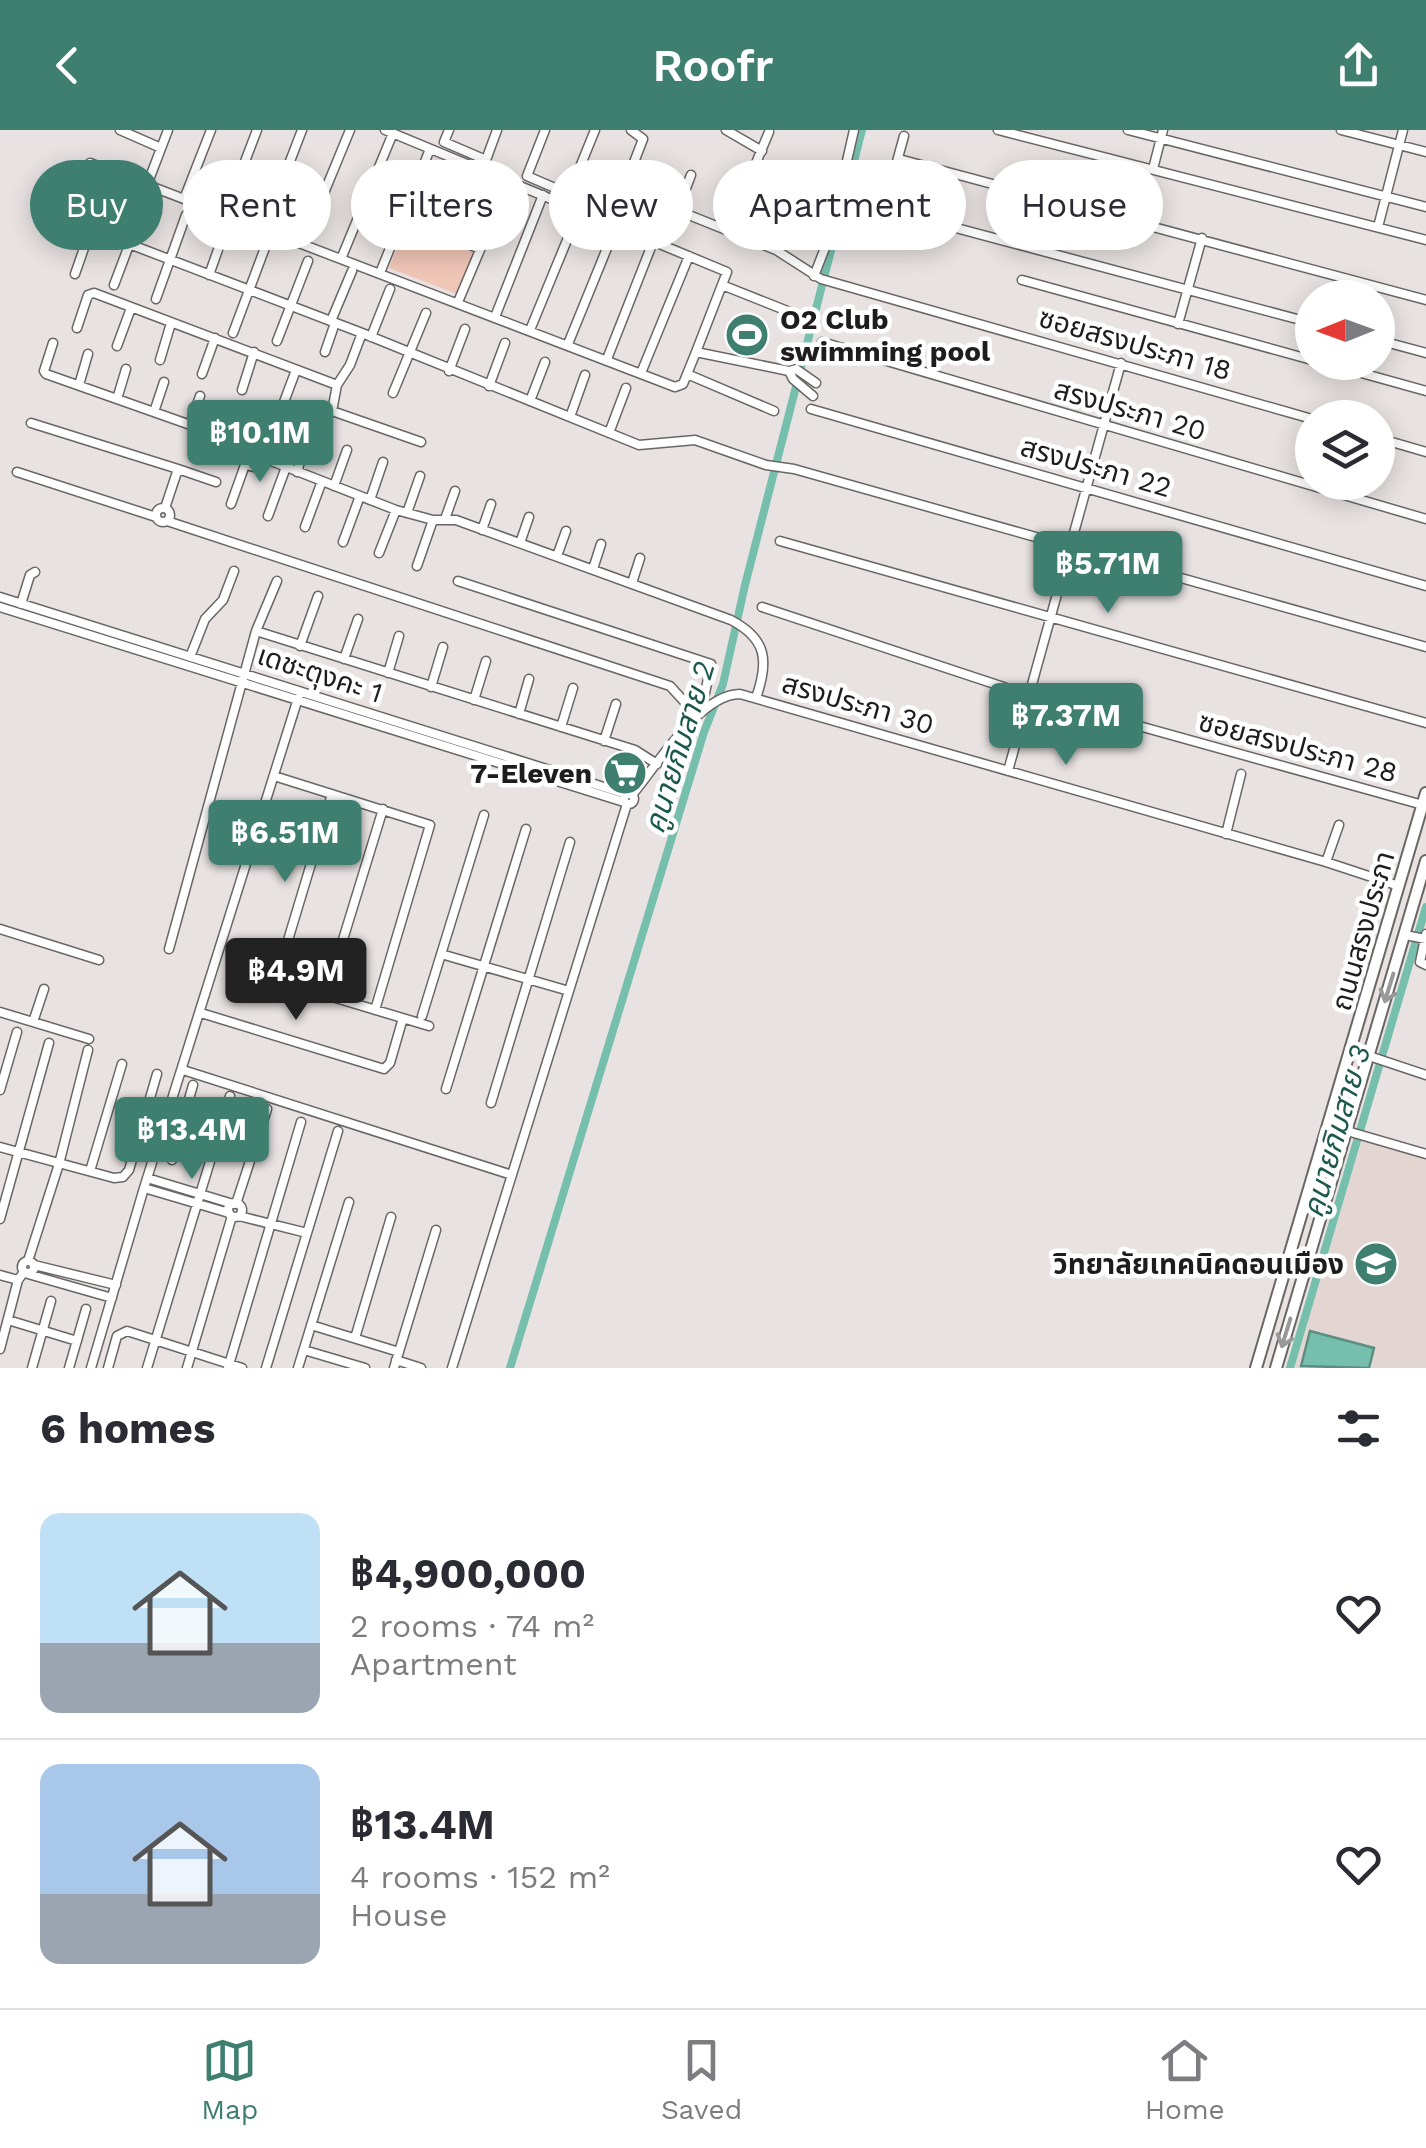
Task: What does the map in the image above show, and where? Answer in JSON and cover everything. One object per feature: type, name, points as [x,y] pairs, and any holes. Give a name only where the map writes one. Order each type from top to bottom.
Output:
[{"type":"main road","name":"ถนนสรงประภา","points":[[1256,1368],[1424,799]]},
{"type":"main road","name":"ถนนสรงประภา","points":[[1276,1368],[1355,1133],[1369,1056],[1418,933],[1426,861]]},
{"type":"street","points":[[120,130],[161,148]]},
{"type":"street","points":[[156,160],[168,130]]},
{"type":"street","points":[[199,160],[211,130]]},
{"type":"street","points":[[246,160],[258,130]]},
{"type":"street","points":[[290,160],[302,130]]},
{"type":"street","points":[[331,176],[350,130]]},
{"type":"street","points":[[449,130],[444,142],[486,160],[498,130]]},
{"type":"street","points":[[546,130],[527,176],[569,194],[595,130]]},
{"type":"street","points":[[632,130],[643,139],[635,160]]},
{"type":"street","points":[[726,130],[762,151]]},
{"type":"street","points":[[822,279],[854,130]]},
{"type":"street","points":[[998,130],[1117,160]]},
{"type":"street","points":[[1128,130],[1162,134],[1426,207]]},
{"type":"street","points":[[1341,130],[1426,152]]},
{"type":"street","points":[[1378,227],[1403,130]]},
{"type":"street","points":[[342,259],[389,132],[456,160]]},
{"type":"street","points":[[758,160],[769,132]]},
{"type":"street","points":[[1155,160],[1162,134]]},
{"type":"street","points":[[904,136],[899,158],[1426,300]]},
{"type":"street","points":[[426,160],[430,149]]},
{"type":"street","points":[[1163,172],[1426,240]]},
{"type":"street","points":[[529,190],[549,198]]},
{"type":"street","points":[[495,316],[543,196]]},
{"type":"street","points":[[156,299],[183,224]]},
{"type":"street","points":[[966,231],[1295,318]]},
{"type":"street","points":[[1178,324],[1202,238]]},
{"type":"street","points":[[75,274],[83,250]]},
{"type":"street","points":[[114,285],[128,250]]},
{"type":"street","points":[[144,250],[642,446],[695,440],[766,465],[1426,647]]},
{"type":"street","points":[[209,275],[218,250]]},
{"type":"street","points":[[234,333],[265,250]]},
{"type":"street","points":[[319,250],[676,388],[683,384],[727,272],[674,250]]},
{"type":"street","points":[[380,273],[389,250]]},
{"type":"street","points":[[458,302],[480,250]]},
{"type":"street","points":[[530,330],[563,250]]},
{"type":"street","points":[[568,344],[606,250]]},
{"type":"street","points":[[607,359],[651,250]]},
{"type":"street","name":"ซอยสรงประภา 18","points":[[776,250],[822,279],[1295,414]]},
{"type":"street","points":[[641,373],[689,256]]},
{"type":"street","points":[[277,341],[308,261]]},
{"type":"street","points":[[324,352],[352,270]]},
{"type":"street","points":[[1022,280],[1295,355]]},
{"type":"street","points":[[722,285],[800,316]]},
{"type":"street","points":[[390,289],[338,385],[332,411],[421,442]]},
{"type":"street","points":[[77,328],[91,294],[338,385]]},
{"type":"street","points":[[117,346],[131,308]]},
{"type":"street","points":[[394,393],[426,313]]},
{"type":"street","points":[[160,360],[172,323]]},
{"type":"street","points":[[450,371],[465,329]]},
{"type":"street","points":[[202,374],[215,338]]},
{"type":"street","points":[[53,342],[46,374],[250,446],[286,468],[396,510],[433,520],[445,518],[482,530],[731,620],[750,631],[761,644],[764,657],[756,698]]},
{"type":"street","name":"สรงประภา 20","points":[[822,342],[1426,519]]},
{"type":"street","points":[[490,386],[505,344]]},
{"type":"street","points":[[1395,345],[1426,353]]},
{"type":"street","points":[[242,390],[254,352]]},
{"type":"street","points":[[696,352],[792,373],[814,382]]},
{"type":"street","points":[[79,386],[88,354]]},
{"type":"street","points":[[530,401],[545,362]]},
{"type":"street","points":[[1008,771],[1120,363]]},
{"type":"street","points":[[117,399],[126,369]]},
{"type":"street","points":[[284,402],[296,370]]},
{"type":"street","points":[[792,373],[811,394]]},
{"type":"street","points":[[687,374],[774,411]]},
{"type":"street","points":[[570,417],[585,375]]},
{"type":"street","points":[[1389,380],[1426,390]]},
{"type":"street","points":[[154,412],[164,382]]},
{"type":"street","points":[[609,433],[626,388]]},
{"type":"street","points":[[190,425],[200,396]]},
{"type":"street","points":[[227,438],[236,409]]},
{"type":"street","name":"สรงประภา 22","points":[[811,409],[1426,586]]},
{"type":"street","points":[[32,423],[216,482]]},
{"type":"street","points":[[246,462],[258,466],[272,423]]},
{"type":"street","points":[[297,472],[308,436]]},
{"type":"street","points":[[1395,443],[1426,452]]},
{"type":"street","points":[[231,504],[250,446]]},
{"type":"street","points":[[334,486],[347,450]]},
{"type":"street","points":[[370,500],[383,462]]},
{"type":"street","points":[[268,516],[286,468]]},
{"type":"street","points":[[165,508],[178,469]]},
{"type":"street","points":[[17,472],[670,686],[695,711],[704,698],[711,664],[458,581]]},
{"type":"street","points":[[407,513],[420,476]]},
{"type":"street","points":[[304,526],[322,481]]},
{"type":"street","points":[[445,518],[455,491]]},
{"type":"street","points":[[343,542],[360,496]]},
{"type":"street","points":[[482,530],[491,504]]},
{"type":"street","points":[[156,518],[159,509],[165,508]]},
{"type":"street","points":[[165,508],[170,514],[167,521]]},
{"type":"street","points":[[379,553],[396,510]]},
{"type":"street","points":[[520,543],[528,517]]},
{"type":"street","points":[[417,566],[433,520]]},
{"type":"street","points":[[556,556],[566,531]]},
{"type":"street","points":[[780,542],[1426,723]]},
{"type":"street","points":[[593,569],[601,544]]},
{"type":"street","points":[[632,584],[640,558]]},
{"type":"street","points":[[190,657],[204,619],[222,600],[234,571]]},
{"type":"street","points":[[21,604],[30,575],[35,572]]},
{"type":"street","points":[[169,949],[256,631],[276,581]]},
{"type":"street","points":[[300,646],[318,596]]},
{"type":"street","name":"เดชะตุงคะ 1","points":[[0,598],[190,657],[244,679]]},
{"type":"street","name":"เดชะตุงคะ 1","points":[[0,607],[627,799]]},
{"type":"street","name":"ซอยสรงประภา 28","points":[[762,607],[1030,696],[1424,799]]},
{"type":"street","points":[[344,660],[358,619]]},
{"type":"street","points":[[256,631],[604,740],[644,754],[657,764]]},
{"type":"street","points":[[388,673],[399,636]]},
{"type":"street","points":[[431,686],[444,647]]},
{"type":"street","points":[[474,700],[486,662]]},
{"type":"street","points":[[519,714],[529,679]]},
{"type":"street","points":[[561,727],[573,688]]},
{"type":"street","name":"สรงประภา 30","points":[[627,799],[695,711],[728,694],[756,698],[1399,886]]},
{"type":"street","points":[[91,1368],[299,697]]},
{"type":"street","points":[[604,740],[616,704]]},
{"type":"street","points":[[1226,834],[1241,774]]},
{"type":"street","points":[[274,776],[426,822],[430,829],[374,1010]]},
{"type":"street","points":[[332,794],[276,977],[278,981],[429,1026]]},
{"type":"street","points":[[452,1368],[627,799]]},
{"type":"street","points":[[326,995],[383,810]]},
{"type":"street","points":[[422,1016],[484,815]]},
{"type":"street","points":[[1326,862],[1338,825]]},
{"type":"street","points":[[446,1089],[526,828]]},
{"type":"street","points":[[490,1103],[570,842]]},
{"type":"street","points":[[0,929],[99,960]]},
{"type":"street","points":[[1418,933],[1420,962],[1426,965]]},
{"type":"street","points":[[441,954],[569,992]]},
{"type":"street","points":[[33,1022],[44,990]]},
{"type":"street","points":[[0,1012],[89,1039]]},
{"type":"street","points":[[201,1013],[384,1069],[390,1064],[403,1018]]},
{"type":"street","points":[[0,1090],[17,1032]]},
{"type":"street","points":[[0,1219],[49,1043]]},
{"type":"street","points":[[31,1263],[88,1050]]},
{"type":"street","points":[[1369,1056],[1426,1074]]},
{"type":"street","points":[[90,1172],[122,1064]]},
{"type":"street","points":[[183,1070],[512,1175]]},
{"type":"street","points":[[0,1147],[122,1177],[128,1170],[157,1074]]},
{"type":"street","points":[[172,1160],[193,1085]]},
{"type":"street","points":[[147,1368],[230,1096]]},
{"type":"street","points":[[187,1368],[267,1109]]},
{"type":"street","points":[[183,1120],[256,1144]]},
{"type":"street","points":[[229,1366],[302,1122]]},
{"type":"street","points":[[266,1368],[338,1131]]},
{"type":"street","points":[[1355,1133],[1426,1154]]},
{"type":"street","points":[[147,1178],[271,1224],[307,1233]]},
{"type":"street","points":[[144,1188],[199,1198]]},
{"type":"street","points":[[298,1368],[349,1202]]},
{"type":"street","points":[[355,1338],[392,1217]]},
{"type":"street","points":[[396,1363],[436,1230]]},
{"type":"street","points":[[0,1349],[23,1275],[22,1265],[31,1263],[116,1284]]},
{"type":"street","points":[[313,1268],[328,1272]]},
{"type":"street","points":[[0,1275],[23,1275],[112,1298]]},
{"type":"street","points":[[32,1368],[51,1301]]},
{"type":"street","points":[[69,1368],[86,1309]]},
{"type":"street","points":[[8,1320],[77,1341]]},
{"type":"street","points":[[311,1325],[355,1338],[396,1363],[421,1368]]},
{"type":"street","points":[[108,1368],[122,1332],[242,1368]]},
{"type":"street","points":[[304,1350],[365,1368]]},
{"type":"shaded area","points":[[396,250],[475,251],[457,294],[389,268]]},
{"type":"shaded area","name":"วิทยาลัยเทคนิคดอนเมือง","points":[[1362,1140],[1426,1159],[1426,1368],[1294,1368]]},
{"type":"shaded area","points":[[1310,1331],[1374,1348],[1369,1368],[1301,1366]]},
{"type":"waterway","name":"คูนายกิมสาย 2","points":[[510,1368],[704,732],[723,684],[862,130]]},
{"type":"waterway","name":"คูนายกิมสาย 3","points":[[1290,1368],[1426,907]]},
{"type":"place","name":"O2 Club swimming pool","points":[[747,335]]},
{"type":"place","name":"7-Eleven","points":[[625,773]]},
{"type":"place","name":"วิทยาลัยเทคนิคดอนเมือง","points":[[1376,1264]]}]
